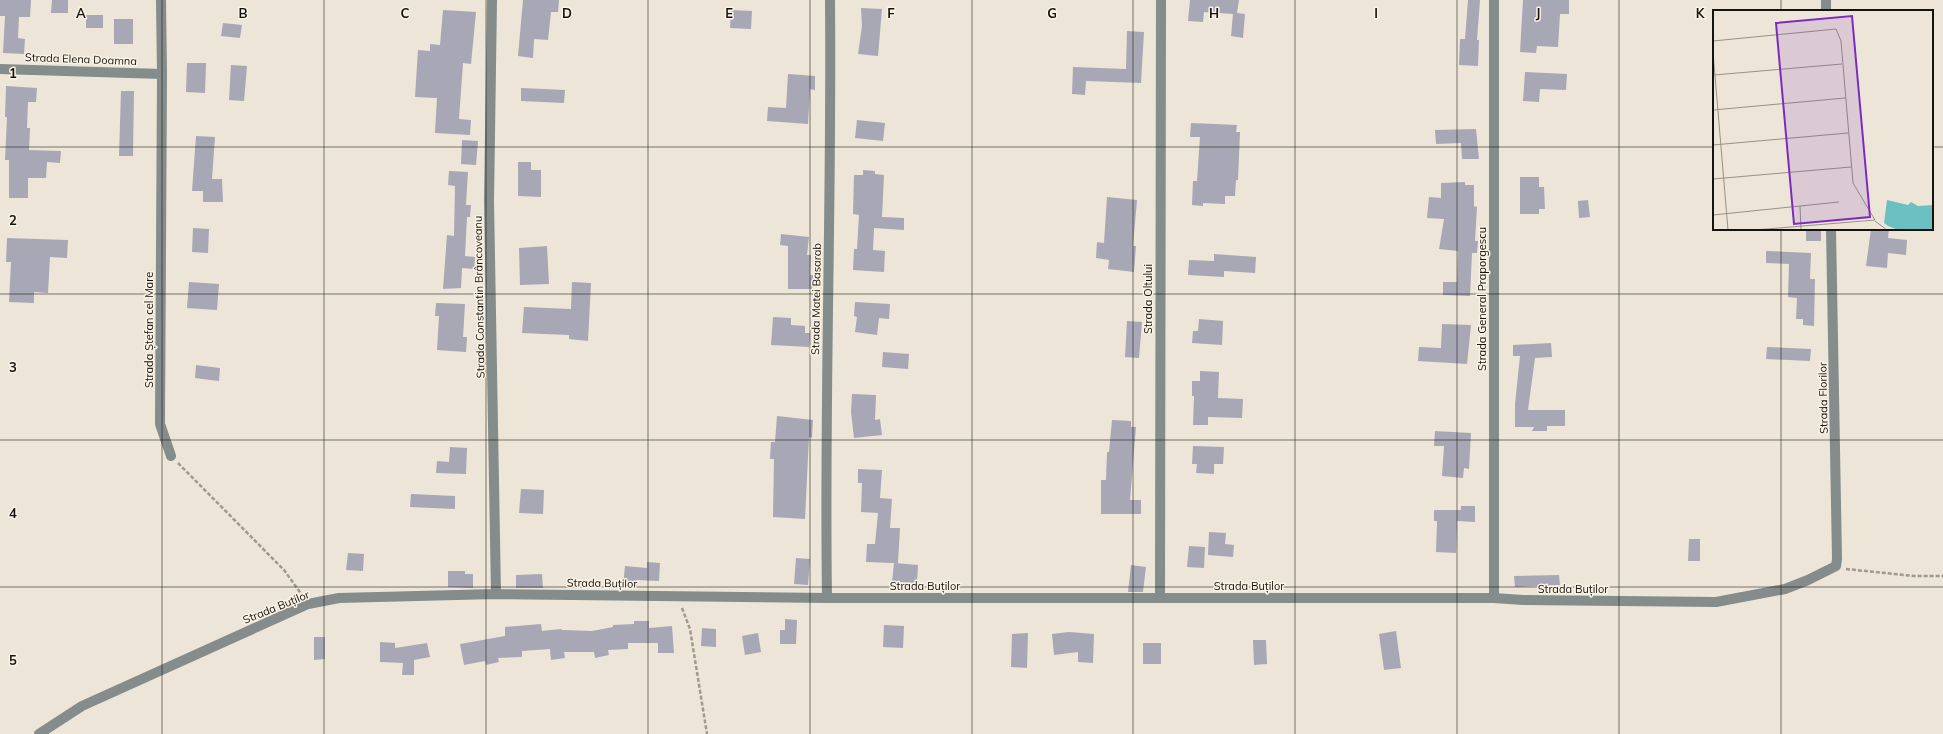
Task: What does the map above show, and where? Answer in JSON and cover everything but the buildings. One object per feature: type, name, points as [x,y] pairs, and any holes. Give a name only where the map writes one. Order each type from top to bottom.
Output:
[{"type":"street","name":"Strada Ștefan cel Mare","points":[[161,0],[160,424],[171,456]]},
{"type":"street","name":"Strada Constantin Brâncoveanu","points":[[492,0],[489,201],[496,594]]},
{"type":"street","name":"Strada Matei Basarab","points":[[827,598],[826,490],[830,0]]},
{"type":"street","name":"Strada Oltului","points":[[1160,598],[1161,0]]},
{"type":"street","name":"Strada General Praporgescu","points":[[1494,0],[1494,598]]},
{"type":"street","name":"Strada Elena Doamna","points":[[0,69],[162,74]]},
{"type":"street","name":"Strada Florilor","points":[[1831,230],[1836,440],[1836,566]]},
{"type":"street","name":"Strada Buților","points":[[39,734],[82,706],[308,604],[339,598],[496,594],[827,598],[1494,598],[1523,600],[1716,602],[1785,589],[1808,580],[1836,566]]},
{"type":"path","points":[[171,456],[284,570],[308,604]]},
{"type":"path","points":[[1836,566],[1844,569],[1914,576],[1943,576]]},
{"type":"path","points":[[678,596],[690,629],[707,734]]}]
